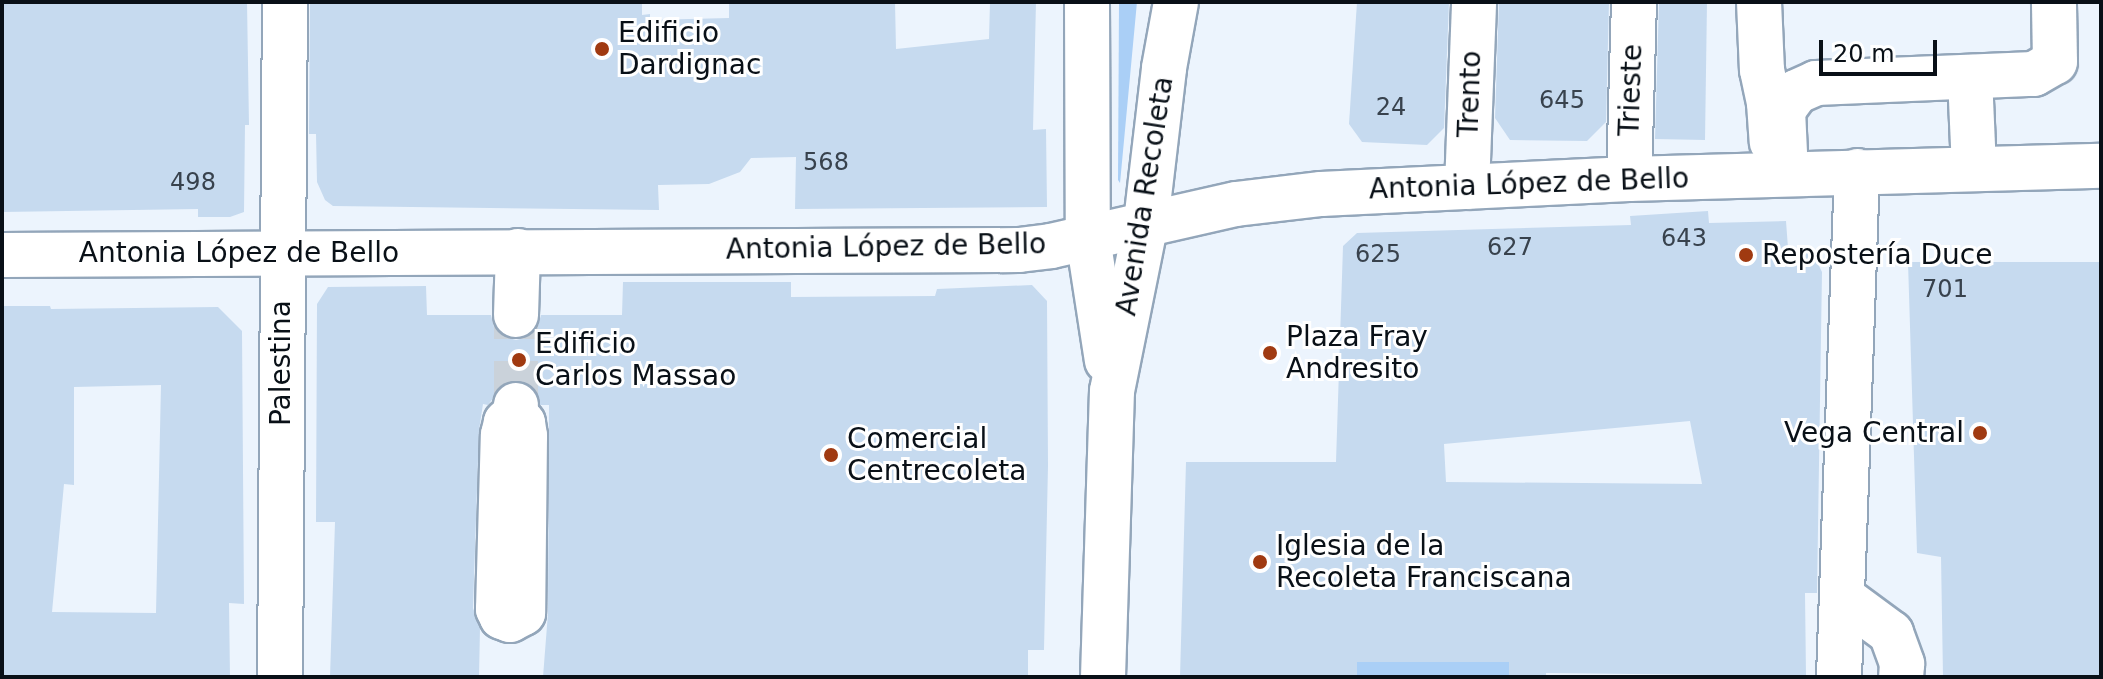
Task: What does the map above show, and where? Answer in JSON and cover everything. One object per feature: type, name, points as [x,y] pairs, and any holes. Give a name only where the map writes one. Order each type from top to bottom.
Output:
[{"type":"street","name":"Palestina","points":[[280,677],[285,2]]},
{"type":"street","name":"Avenida Recoleta","points":[[1087,2],[1088,238],[1112,391]]},
{"type":"street","name":"Avenida Recoleta","points":[[1103,677],[1112,391],[1146,222],[1164,68],[1176,2]]},
{"type":"street","name":"Trento","points":[[1467,187],[1474,2]]},
{"type":"street","name":"Trieste","points":[[1629,179],[1634,2]]},
{"type":"street","points":[[1759,2],[1762,70],[1781,91],[1780,174]]},
{"type":"street","points":[[1781,91],[1816,83],[2034,74],[2055,62],[2054,2]]},
{"type":"street","points":[[1970,77],[1974,168]]},
{"type":"street","name":"Antonia López de Bello","points":[[2,255],[281,251],[1019,250],[1088,238],[1146,222],[1236,204],[1321,194],[1629,179],[2101,166]]},
{"type":"street","points":[[1839,677],[1857,171]]},
{"type":"street","points":[[516,315],[518,251]]},
{"type":"street","points":[[1842,597],[1891,633],[1902,664],[1901,677]]},
{"type":"shaded area","points":[[1119,2],[1137,2],[1120,183],[1118,180]]},
{"type":"shaded area","points":[[1357,662],[1509,662],[1509,677],[1357,677]]},
{"type":"building","points":[[2,2],[247,2],[249,125],[245,125],[244,212],[230,217],[198,217],[198,209],[2,212]]},
{"type":"building","points":[[310,2],[642,2],[642,15],[650,14],[650,20],[729,18],[729,2],[895,2],[896,49],[989,39],[990,2],[1036,2],[1033,130],[1046,129],[1047,207],[795,209],[796,157],[751,158],[740,172],[709,184],[658,185],[659,210],[333,206],[325,200],[317,182],[316,134],[309,134]]},
{"type":"building","points":[[1357,2],[1449,2],[1444,128],[1427,145],[1362,142],[1349,124]]},
{"type":"building","points":[[1499,2],[1609,2],[1606,122],[1587,141],[1510,140],[1495,118]]},
{"type":"building","points":[[1659,2],[1707,2],[1705,140],[1655,139]]},
{"type":"building","points":[[1708,211],[1709,223],[1786,221],[1788,248],[1807,251],[1814,256],[1822,272],[1817,593],[1805,593],[1806,676],[1546,673],[1546,677],[1509,677],[1509,662],[1357,662],[1357,677],[1180,677],[1186,462],[1336,462],[1343,246],[1357,233],[1631,225],[1630,216]],"holes":[[[1690,421],[1702,484],[1446,482],[1444,444]]]},
{"type":"building","name":"Vega Central","points":[[1908,262],[2101,262],[2101,677],[1943,677],[1941,557],[1917,553]]},
{"type":"building","points":[[623,282],[791,282],[791,297],[935,296],[937,289],[1032,285],[1047,301],[1048,466],[1044,650],[1028,650],[1028,677],[543,677],[548,613],[549,405],[540,405],[531,385],[518,380],[505,382],[488,405],[483,404],[479,430],[473,608],[480,628],[479,677],[330,677],[335,522],[316,522],[317,304],[328,287],[426,286],[427,315],[491,315],[494,327],[502,336],[516,340],[528,337],[537,329],[541,315],[622,315]]},
{"type":"building","points":[[2,306],[50,306],[51,309],[218,307],[242,331],[244,604],[229,603],[230,677],[2,677]],"holes":[[[161,385],[156,613],[52,612],[64,484],[74,485],[74,387]]]},
{"type":"tunnel","points":[[516,315],[516,405]]},
{"type":"place","name":"Edificio Dardignac","points":[[602,49]]},
{"type":"place","name":"Repostería Duce","points":[[1746,255]]},
{"type":"place","name":"Plaza Fray Andresito","points":[[1270,353]]},
{"type":"place","name":"Edificio Carlos Massao","points":[[519,360]]},
{"type":"place","name":"Vega Central","points":[[1980,433]]},
{"type":"place","name":"Comercial Centrecoleta","points":[[831,455]]},
{"type":"place","name":"Iglesia de la Recoleta Franciscana","points":[[1260,562]]}]
